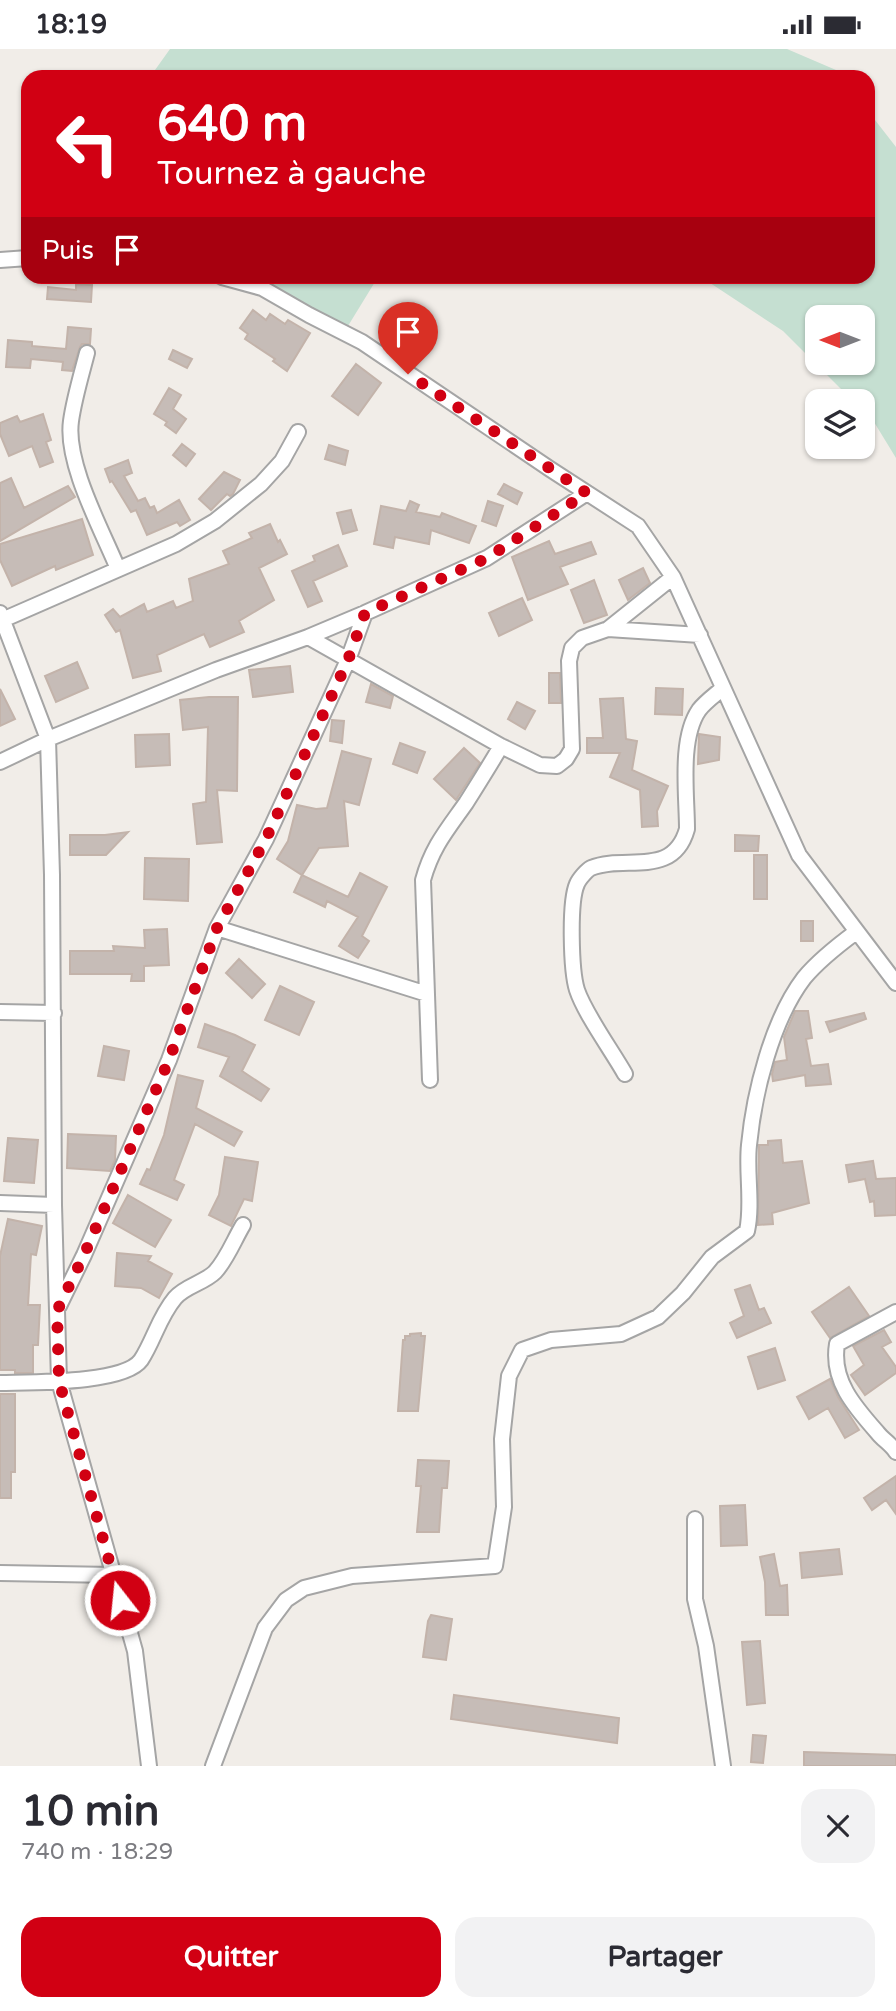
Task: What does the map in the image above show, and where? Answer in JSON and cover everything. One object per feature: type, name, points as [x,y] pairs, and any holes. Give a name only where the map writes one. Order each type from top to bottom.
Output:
[{"type":"street","points":[[0,260],[21,258]]},
{"type":"street","points":[[247,284],[262,288],[362,342],[638,526],[673,577],[799,855],[896,983]]},
{"type":"street","points":[[87,353],[70,423],[72,452],[83,487],[118,569]]},
{"type":"street","points":[[149,1766],[135,1651],[59,1381],[48,739],[1,618],[176,544],[215,521],[261,484],[282,461],[299,432]]},
{"type":"street","points":[[0,762],[48,739],[216,670],[308,637],[487,558],[587,493]]},
{"type":"street","points":[[308,637],[501,746],[540,765],[557,766],[566,759],[572,749],[569,661],[572,648],[582,638],[607,629],[673,577]]},
{"type":"street","points":[[57,1311],[169,1060],[217,928],[266,839],[348,660],[365,613]]},
{"type":"street","points":[[607,629],[700,635]]},
{"type":"street","points":[[625,1074],[577,991],[571,958],[577,884],[589,869],[607,865],[648,863],[673,853],[683,843],[687,829],[687,742],[691,726],[700,710],[723,688]]},
{"type":"street","points":[[430,1080],[423,880],[429,857],[439,839],[483,778],[501,746]]},
{"type":"street","points":[[217,928],[427,994]]},
{"type":"street","points":[[213,1766],[264,1628],[286,1600],[304,1588],[352,1576],[495,1566],[504,1507],[502,1439],[509,1376],[522,1350],[551,1340],[621,1334],[658,1317],[683,1293],[712,1257],[747,1231],[749,1146],[760,1081],[780,1021],[803,980],[822,958],[856,932]]},
{"type":"street","points":[[0,1012],[54,1013]]},
{"type":"street","points":[[0,1203],[54,1206]]},
{"type":"street","points":[[0,1383],[59,1381],[120,1374],[132,1369],[141,1360],[163,1314],[176,1296],[214,1273],[243,1225]]},
{"type":"street","points":[[896,1312],[837,1344],[834,1360],[842,1389],[896,1452]]},
{"type":"street","points":[[695,1519],[695,1599],[706,1646],[723,1766]]},
{"type":"street","points":[[0,1573],[113,1575]]},
{"type":"green space","points":[[170,49],[787,49],[836,70],[155,70]]},
{"type":"green space","points":[[875,120],[896,147],[896,458],[875,424],[875,389],[841,389],[827,375],[875,375],[875,305],[805,305],[805,353],[783,331],[712,284],[875,284]]},
{"type":"green space","points":[[243,284],[374,284],[340,339]]},
{"type":"building","points":[[76,284],[92,285],[91,302],[47,299],[48,287],[76,290]]},
{"type":"building","points":[[253,310],[266,320],[270,314],[285,324],[288,320],[310,333],[287,371],[273,361],[275,359],[245,339],[248,334],[240,328]]},
{"type":"building","points":[[68,327],[91,329],[90,344],[82,344],[80,347],[72,371],[62,370],[63,362],[31,359],[30,368],[6,367],[8,340],[32,342],[32,346],[66,349]]},
{"type":"building","points":[[173,350],[192,359],[187,368],[169,359]]},
{"type":"building","points":[[356,364],[381,383],[358,415],[332,396]]},
{"type":"building","points":[[169,388],[181,395],[173,409],[186,419],[176,433],[165,425],[167,422],[154,414]]},
{"type":"building","points":[[43,414],[51,440],[46,442],[53,462],[40,467],[32,446],[9,456],[0,434],[0,423],[17,416],[20,422]]},
{"type":"building","points":[[182,444],[195,454],[186,466],[173,455]]},
{"type":"building","points":[[329,445],[348,451],[345,465],[325,459]]},
{"type":"building","points":[[128,460],[132,473],[124,476],[138,501],[145,498],[150,508],[154,506],[157,513],[179,500],[190,520],[180,526],[177,522],[147,535],[136,510],[131,512],[112,481],[110,482],[105,469]]},
{"type":"building","points":[[224,472],[240,480],[233,494],[227,494],[211,510],[199,499]]},
{"type":"building","points":[[11,478],[24,508],[68,486],[75,497],[0,541],[0,483]]},
{"type":"building","points":[[504,484],[522,493],[517,504],[498,494]]},
{"type":"building","points":[[410,501],[419,505],[416,512],[440,517],[442,513],[476,526],[469,543],[431,530],[429,544],[395,537],[393,548],[374,544],[381,506],[406,511]]},
{"type":"building","points":[[488,501],[503,506],[496,526],[482,521]]},
{"type":"building","points":[[351,510],[357,530],[343,534],[337,513]]},
{"type":"building","points":[[82,519],[93,555],[56,570],[55,566],[12,586],[0,560],[0,544]]},
{"type":"building","points":[[270,524],[287,554],[259,568],[274,600],[239,621],[244,632],[210,647],[204,634],[157,655],[161,671],[133,678],[120,630],[116,632],[105,615],[113,609],[120,617],[144,604],[147,612],[173,601],[176,608],[193,601],[189,579],[229,564],[223,551],[252,538],[249,533]]},
{"type":"building","points":[[549,541],[555,554],[591,542],[596,554],[560,567],[568,584],[528,600],[512,557]]},
{"type":"building","points":[[338,545],[347,566],[313,581],[322,601],[308,607],[292,571],[315,561],[313,556]]},
{"type":"building","points":[[643,568],[650,583],[628,600],[619,580]]},
{"type":"building","points":[[594,580],[607,615],[584,623],[571,590]]},
{"type":"building","points":[[522,598],[532,620],[499,636],[489,613]]},
{"type":"building","points":[[77,662],[88,688],[56,702],[45,676]]},
{"type":"building","points":[[290,666],[293,692],[253,697],[249,670]]},
{"type":"building","points":[[549,673],[560,673],[561,703],[549,703]]},
{"type":"building","points":[[371,684],[393,696],[390,708],[366,702]]},
{"type":"building","points":[[656,688],[683,689],[682,715],[655,714]]},
{"type":"building","points":[[0,689],[15,719],[0,726]]},
{"type":"building","points":[[238,697],[237,791],[217,790],[222,842],[197,844],[193,804],[206,802],[208,727],[183,730],[180,700]]},
{"type":"building","points":[[623,698],[626,739],[637,741],[632,770],[668,786],[657,811],[658,826],[642,827],[640,790],[610,777],[620,753],[587,753],[587,738],[603,738],[600,699]]},
{"type":"building","points":[[517,702],[535,711],[525,729],[508,719]]},
{"type":"building","points":[[332,720],[344,721],[342,743],[330,741]]},
{"type":"building","points":[[169,734],[170,765],[136,767],[135,735]]},
{"type":"building","points":[[699,734],[720,737],[719,760],[698,764]]},
{"type":"building","points":[[400,743],[425,752],[417,773],[393,764]]},
{"type":"building","points":[[464,748],[480,763],[456,800],[434,779]]},
{"type":"building","points":[[342,751],[371,759],[359,805],[344,801],[348,846],[319,848],[302,875],[277,859],[288,841],[297,805],[327,808]]},
{"type":"building","points":[[128,832],[106,855],[70,855],[70,835]]},
{"type":"building","points":[[735,835],[759,836],[758,851],[735,851]]},
{"type":"building","points":[[754,855],[767,855],[767,899],[754,899]]},
{"type":"building","points":[[145,858],[189,859],[188,901],[144,899]]},
{"type":"building","points":[[360,873],[387,887],[362,936],[369,941],[358,958],[339,946],[358,917],[327,901],[325,907],[294,892],[302,875],[348,897]]},
{"type":"building","points":[[801,921],[813,921],[813,941],[801,941]]},
{"type":"building","points":[[167,929],[169,965],[144,966],[144,981],[131,981],[132,974],[70,974],[70,951],[114,951],[113,946],[145,948],[144,930]]},
{"type":"building","points":[[239,959],[265,984],[252,998],[226,973]]},
{"type":"building","points":[[280,986],[314,1002],[299,1035],[265,1020]]},
{"type":"building","points":[[795,1011],[808,1011],[812,1038],[806,1039],[811,1066],[828,1064],[831,1084],[806,1086],[805,1075],[773,1081],[775,1062],[787,1060],[784,1037]]},
{"type":"building","points":[[864,1013],[866,1019],[830,1032],[826,1022]]},
{"type":"building","points":[[205,1024],[255,1045],[242,1071],[269,1089],[261,1101],[220,1076],[229,1057],[198,1047]]},
{"type":"building","points":[[104,1046],[129,1051],[124,1080],[98,1076]]},
{"type":"building","points":[[178,1075],[203,1081],[196,1108],[242,1132],[234,1146],[195,1124],[174,1180],[184,1185],[177,1200],[140,1184],[147,1169],[150,1170],[164,1135]]},
{"type":"building","points":[[68,1134],[116,1136],[115,1160],[110,1171],[67,1168]]},
{"type":"building","points":[[8,1138],[38,1140],[34,1183],[4,1181]]},
{"type":"building","points":[[781,1140],[783,1163],[802,1161],[809,1203],[772,1213],[773,1224],[758,1225],[759,1145]]},
{"type":"building","points":[[225,1157],[258,1162],[252,1201],[244,1199],[231,1226],[209,1215],[219,1195]]},
{"type":"building","points":[[873,1161],[876,1179],[896,1178],[896,1215],[875,1216],[874,1201],[870,1202],[865,1179],[849,1182],[846,1165]]},
{"type":"building","points":[[128,1195],[171,1220],[155,1247],[113,1223]]},
{"type":"building","points":[[8,1219],[42,1226],[36,1255],[31,1254],[28,1305],[40,1305],[38,1345],[33,1345],[33,1373],[0,1370],[0,1256]]},
{"type":"building","points":[[117,1253],[151,1256],[148,1261],[172,1274],[159,1298],[141,1288],[115,1286]]},
{"type":"building","points":[[750,1285],[759,1310],[764,1308],[771,1323],[737,1338],[730,1323],[744,1316],[735,1290]]},
{"type":"building","points":[[849,1287],[869,1316],[830,1338],[812,1312]]},
{"type":"building","points":[[884,1330],[891,1342],[882,1347],[896,1367],[896,1373],[865,1395],[851,1375],[864,1365],[853,1346]]},
{"type":"building","points":[[421,1333],[421,1336],[425,1336],[418,1411],[398,1411],[403,1340],[410,1334]]},
{"type":"building","points":[[775,1348],[785,1380],[758,1389],[748,1357]]},
{"type":"building","points":[[830,1379],[859,1430],[845,1438],[828,1408],[809,1419],[797,1397]]},
{"type":"building","points":[[0,1394],[15,1394],[15,1472],[11,1472],[11,1498],[0,1498]]},
{"type":"building","points":[[418,1460],[449,1461],[447,1488],[442,1488],[439,1532],[417,1532],[421,1486],[416,1486]]},
{"type":"building","points":[[896,1476],[896,1514],[886,1500],[872,1510],[864,1498]]},
{"type":"building","points":[[745,1505],[747,1545],[721,1546],[720,1506]]},
{"type":"building","points":[[839,1549],[842,1574],[802,1578],[800,1553]]},
{"type":"building","points":[[774,1554],[780,1586],[787,1585],[788,1615],[766,1615],[765,1582],[760,1557]]},
{"type":"building","points":[[431,1615],[452,1619],[446,1660],[423,1657]]},
{"type":"building","points":[[760,1641],[765,1703],[747,1705],[742,1642]]},
{"type":"building","points":[[454,1695],[619,1718],[617,1743],[451,1719]]},
{"type":"building","points":[[753,1735],[766,1736],[763,1763],[751,1762]]},
{"type":"building","points":[[804,1752],[896,1755],[896,1766],[804,1766]]},
{"type":"route","points":[[120,1600],[59,1381],[57,1311],[169,1060],[217,928],[266,839],[348,660],[365,613],[487,558],[587,493],[408,374]]}]
